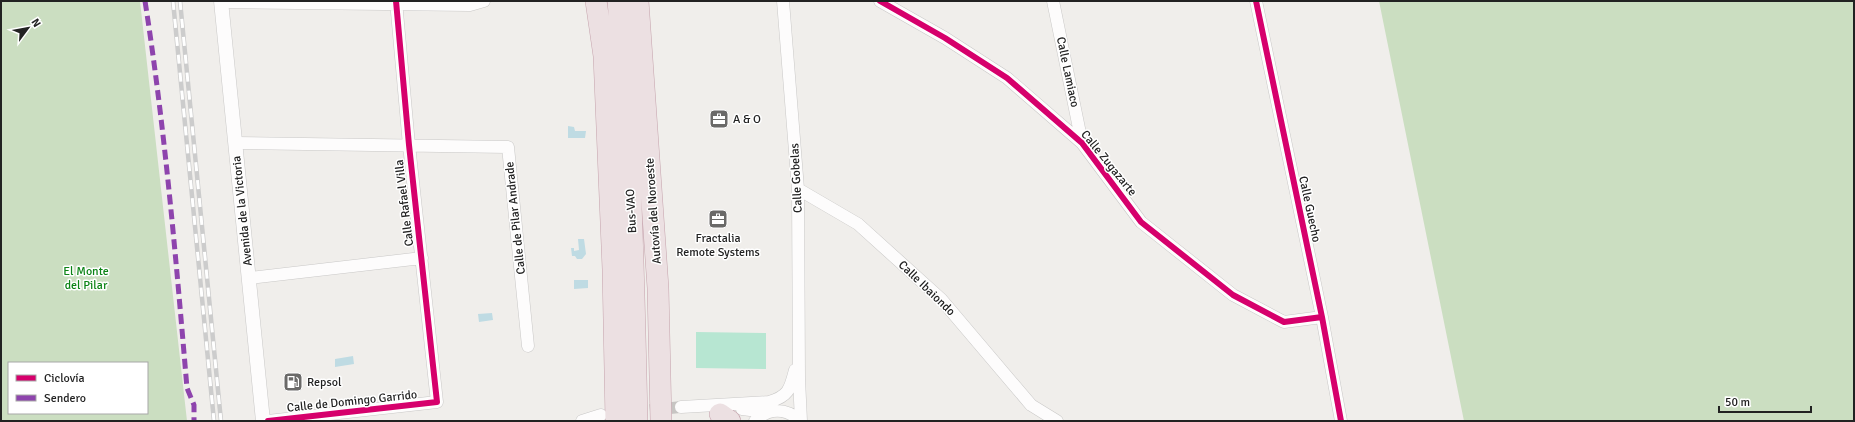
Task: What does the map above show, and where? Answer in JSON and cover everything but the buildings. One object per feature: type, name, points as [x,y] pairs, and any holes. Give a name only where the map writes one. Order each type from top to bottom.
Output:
[{"type":"highway","points":[[596,1],[604,56],[613,269],[608,418]]},
{"type":"highway","name":"Bus-VAO","points":[[618,1],[623,58],[634,267],[638,421]]},
{"type":"highway","name":"Autovía del Noroeste","points":[[638,1],[658,288],[661,421]]},
{"type":"highway","points":[[661,392],[672,421]]},
{"type":"street","points":[[221,2],[396,2],[470,5],[484,1]]},
{"type":"street","name":"Calle Gobelas","points":[[783,1],[798,190],[799,379],[801,421]]},
{"type":"street","name":"Calle Zugazarte","points":[[880,1],[945,38],[1007,78],[1082,143],[1141,222],[1233,294],[1284,322],[1322,317]]},
{"type":"street","name":"Calle Lamiaco","points":[[1053,1],[1082,143]]},
{"type":"street","name":"Calle Guecho","points":[[1256,1],[1322,317],[1341,421]]},
{"type":"street","name":"Avenida de la Victoria","points":[[221,2],[250,278],[263,421]]},
{"type":"street","name":"Calle Rafael Villa","points":[[396,2],[409,145],[437,402]]},
{"type":"street","name":"Calle de Pilar Andrade","points":[[235,143],[508,148],[528,346]]},
{"type":"street","name":"Calle Ibaiondo","points":[[798,190],[858,224],[941,299],[1031,405],[1057,421]]},
{"type":"street","points":[[250,278],[422,258]]},
{"type":"street","name":"Calle Gobelas","points":[[720,414],[782,398],[790,388],[799,356]]},
{"type":"street","name":"Calle Gobelas","points":[[781,411],[792,400],[799,379]]},
{"type":"street","name":"Calle de Domingo Garrido","points":[[268,421],[437,402]]},
{"type":"street","points":[[720,414],[781,411],[788,412],[801,421]]},
{"type":"street","points":[[755,421],[766,412]]},
{"type":"street","points":[[720,414],[735,417],[742,421]]},
{"type":"street","points":[[582,421],[608,418]]},
{"type":"green space","name":"El Monte del Pilar","points":[[1,1],[140,1],[187,421],[1,421]]},
{"type":"green space","points":[[1379,1],[1854,1],[1854,421],[1464,421]]},
{"type":"green space","points":[[696,332],[766,333],[766,369],[696,368]]},
{"type":"water","points":[[568,126],[574,127],[575,131],[586,131],[585,138],[568,138]]},
{"type":"water","points":[[578,239],[584,239],[586,254],[582,259],[577,259],[575,256],[572,256],[571,248],[574,248],[574,251],[579,250]]},
{"type":"water","points":[[574,280],[588,280],[588,288],[574,289]]},
{"type":"water","points":[[492,313],[493,320],[479,322],[478,314]]},
{"type":"water","points":[[353,356],[354,364],[335,367],[335,359]]},
{"type":"tunnel","points":[[632,412],[681,407]]},
{"type":"railway","points":[[173,1],[214,421]]},
{"type":"railway","points":[[180,1],[221,421]]},
{"type":"marked path","points":[[145,1],[164,146],[187,388],[194,405],[194,421]]},
{"type":"cycle path","points":[[268,421],[437,402],[409,145],[396,1]]},
{"type":"cycle path","points":[[880,1],[945,38],[1007,78],[1082,143],[1141,222],[1233,295],[1284,322],[1322,317]]},
{"type":"cycle path","points":[[1256,1],[1322,317],[1341,421]]},
{"type":"place","name":"A & O","points":[[719,119]]},
{"type":"place","name":"Fractalia Remote Systems","points":[[718,219]]},
{"type":"place","name":"Repsol","points":[[293,382]]}]
